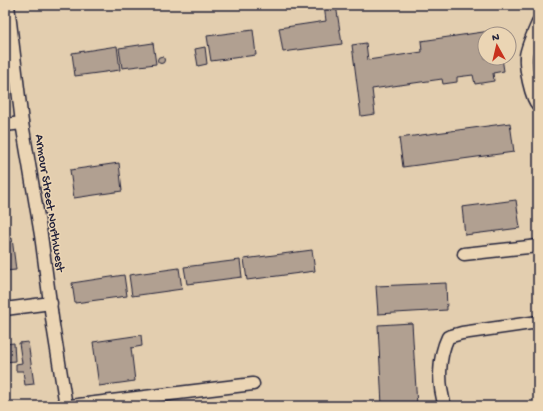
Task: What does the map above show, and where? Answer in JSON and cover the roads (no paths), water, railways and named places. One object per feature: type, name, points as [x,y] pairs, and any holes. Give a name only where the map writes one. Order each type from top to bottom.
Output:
[{"type":"street","name":"Armour Street Northwest","points":[[8,5],[22,123],[41,234],[66,406]]},
{"type":"street","points":[[538,23],[526,56],[529,85],[538,105]]},
{"type":"street","points":[[5,125],[22,123]]},
{"type":"street","points":[[464,254],[538,246]]},
{"type":"street","points":[[5,309],[50,303]]},
{"type":"street","points":[[445,406],[441,382],[440,359],[443,347],[448,337],[462,333],[538,322]]},
{"type":"street","points":[[70,406],[253,384]]}]
